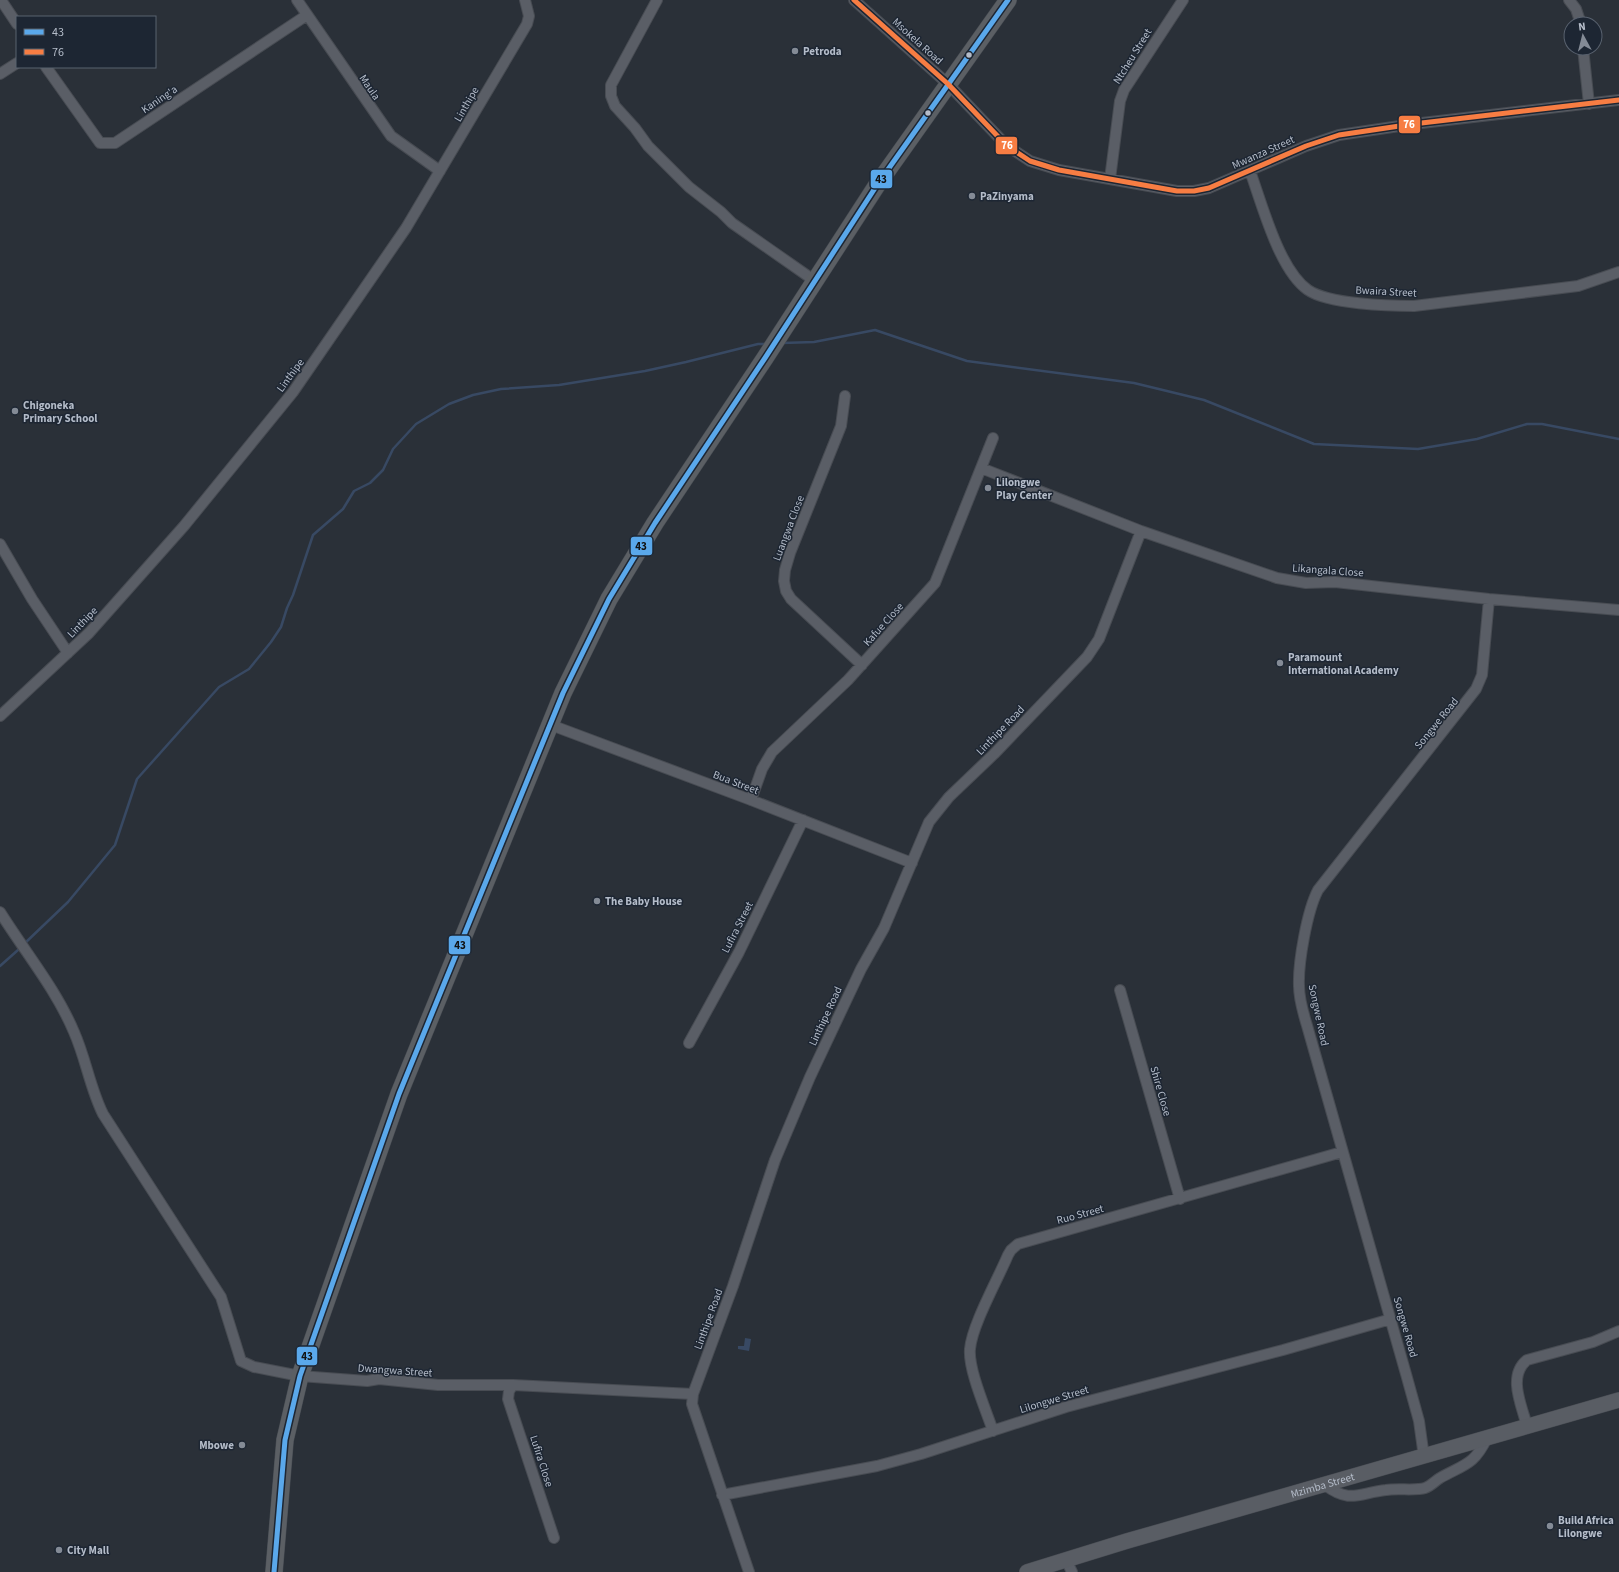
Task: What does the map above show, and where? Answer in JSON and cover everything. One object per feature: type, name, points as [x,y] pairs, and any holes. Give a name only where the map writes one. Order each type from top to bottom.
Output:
[{"type":"highway","points":[[274,1572],[286,1440],[300,1376],[399,1094],[563,693],[628,567],[766,358],[877,185],[1008,0]]},
{"type":"main road","name":"Mzimba Street","points":[[1027,1572],[1069,1566],[1326,1485],[1619,1400]]},
{"type":"street","points":[[1,0],[16,22]]},
{"type":"street","name":"Maula","points":[[297,0],[391,136],[440,171]]},
{"type":"street","name":"Linthipe","points":[[0,716],[89,633],[184,526],[293,392],[354,305],[440,171],[527,24],[529,16],[524,0]]},
{"type":"street","points":[[657,0],[611,85],[611,96],[615,106],[635,128],[648,146],[689,187],[721,212],[732,224],[815,282]]},
{"type":"street","name":"Msokela Road","points":[[854,0],[948,84]]},
{"type":"street","name":"Ntcheu Street","points":[[1110,179],[1120,101],[1124,90],[1183,0]]},
{"type":"street","points":[[1569,0],[1576,9],[1578,16]]},
{"type":"street","name":"Kaning'a","points":[[47,68],[100,143],[115,143],[308,15]]},
{"type":"street","points":[[1584,56],[1590,104]]},
{"type":"street","points":[[0,74],[16,64]]},
{"type":"street","name":"Mwanza Street","points":[[948,84],[1006,145],[1030,161],[1048,167],[1185,192],[1209,188],[1306,146],[1344,134],[1413,124],[1619,100]]},
{"type":"street","name":"Bwaira Street","points":[[1250,171],[1281,254],[1296,277],[1308,290],[1326,297],[1350,302],[1414,306],[1578,286],[1619,272]]},
{"type":"street","name":"Luangwa Close","points":[[845,396],[841,426],[790,553],[784,581],[786,591],[791,599],[862,665]]},
{"type":"street","name":"Kafue Close","points":[[751,800],[762,769],[772,752],[862,665],[935,582],[993,438]]},
{"type":"street","name":"Likangala Close","points":[[981,468],[1142,531],[1277,578],[1306,583],[1335,582],[1488,599],[1619,610]]},
{"type":"street","name":"Linthipe Road","points":[[749,1572],[692,1404],[693,1394],[730,1293],[775,1160],[810,1077],[857,976],[884,928],[912,864],[928,822],[937,810],[1087,658],[1099,639],[1142,531]]},
{"type":"street","points":[[0,544],[32,599],[68,653]]},
{"type":"street","name":"Songwe Road","points":[[1424,1457],[1418,1421],[1391,1319],[1342,1152],[1308,1029],[1299,987],[1309,911],[1316,894],[1476,689],[1482,675],[1488,599]]},
{"type":"street","name":"Bua Street","points":[[551,725],[803,820],[912,864]]},
{"type":"street","name":"Lufira Street","points":[[689,1043],[739,952],[803,820]]},
{"type":"street","name":"Dwangwa Street","points":[[0,912],[54,992],[75,1033],[97,1102],[103,1114],[221,1297],[241,1361],[254,1367],[300,1376],[367,1381],[379,1379],[511,1388],[693,1394]]},
{"type":"street","name":"Shire Close","points":[[1120,990],[1180,1199]]},
{"type":"street","name":"Ruo Street","points":[[993,1431],[972,1366],[970,1350],[973,1332],[1011,1250],[1018,1244],[1342,1152]]},
{"type":"street","name":"Lilongwe Street","points":[[722,1495],[877,1466],[1066,1407],[1283,1350],[1391,1319]]},
{"type":"street","points":[[1527,1426],[1516,1383],[1518,1369],[1522,1364],[1527,1360],[1593,1342],[1619,1331]]},
{"type":"street","name":"Lufira Close","points":[[511,1388],[508,1399],[554,1538]]},
{"type":"street","points":[[1326,1485],[1335,1492],[1355,1496],[1390,1489],[1426,1488],[1437,1480],[1471,1462],[1480,1453],[1487,1438]]},
{"type":"water","points":[[745,1338],[751,1339],[749,1351],[738,1349],[738,1346],[744,1346]]},
{"type":"waterway","points":[[782,343],[814,342],[875,330],[967,361],[1134,383],[1204,400],[1314,444],[1418,449],[1477,439],[1527,424],[1542,424],[1619,439]]},
{"type":"waterway","points":[[25,943],[68,902],[115,845],[137,779],[219,687],[249,669],[271,642],[281,627],[313,535],[343,509],[354,491],[370,483],[383,470],[393,449],[416,424],[449,404],[473,395],[501,389],[559,385],[645,371],[758,344],[767,344]]},
{"type":"waterway","points":[[0,966],[18,950]]},
{"type":"transit line","name":"76","points":[[854,0],[948,84],[1006,145],[1030,161],[1059,170],[1177,191],[1194,191],[1209,188],[1306,146],[1339,135],[1413,124],[1619,100]]},
{"type":"transit line","name":"43","points":[[274,1572],[285,1440],[300,1376],[399,1094],[563,693],[609,599],[655,523],[765,358],[877,185],[1008,0]]},
{"type":"place","name":"Petroda","points":[[795,51]]},
{"type":"place","name":"PaZinyama","points":[[972,196]]},
{"type":"place","name":"Chigoneka Primary School","points":[[15,411]]},
{"type":"place","name":"Lilongwe Play Center","points":[[988,488]]},
{"type":"place","name":"Paramount International Academy","points":[[1280,663]]},
{"type":"place","name":"The Baby House","points":[[597,901]]},
{"type":"place","name":"Mbowe","points":[[242,1445]]},
{"type":"place","name":"Build Africa Lilongwe","points":[[1550,1526]]},
{"type":"place","name":"City Mall","points":[[59,1550]]}]
